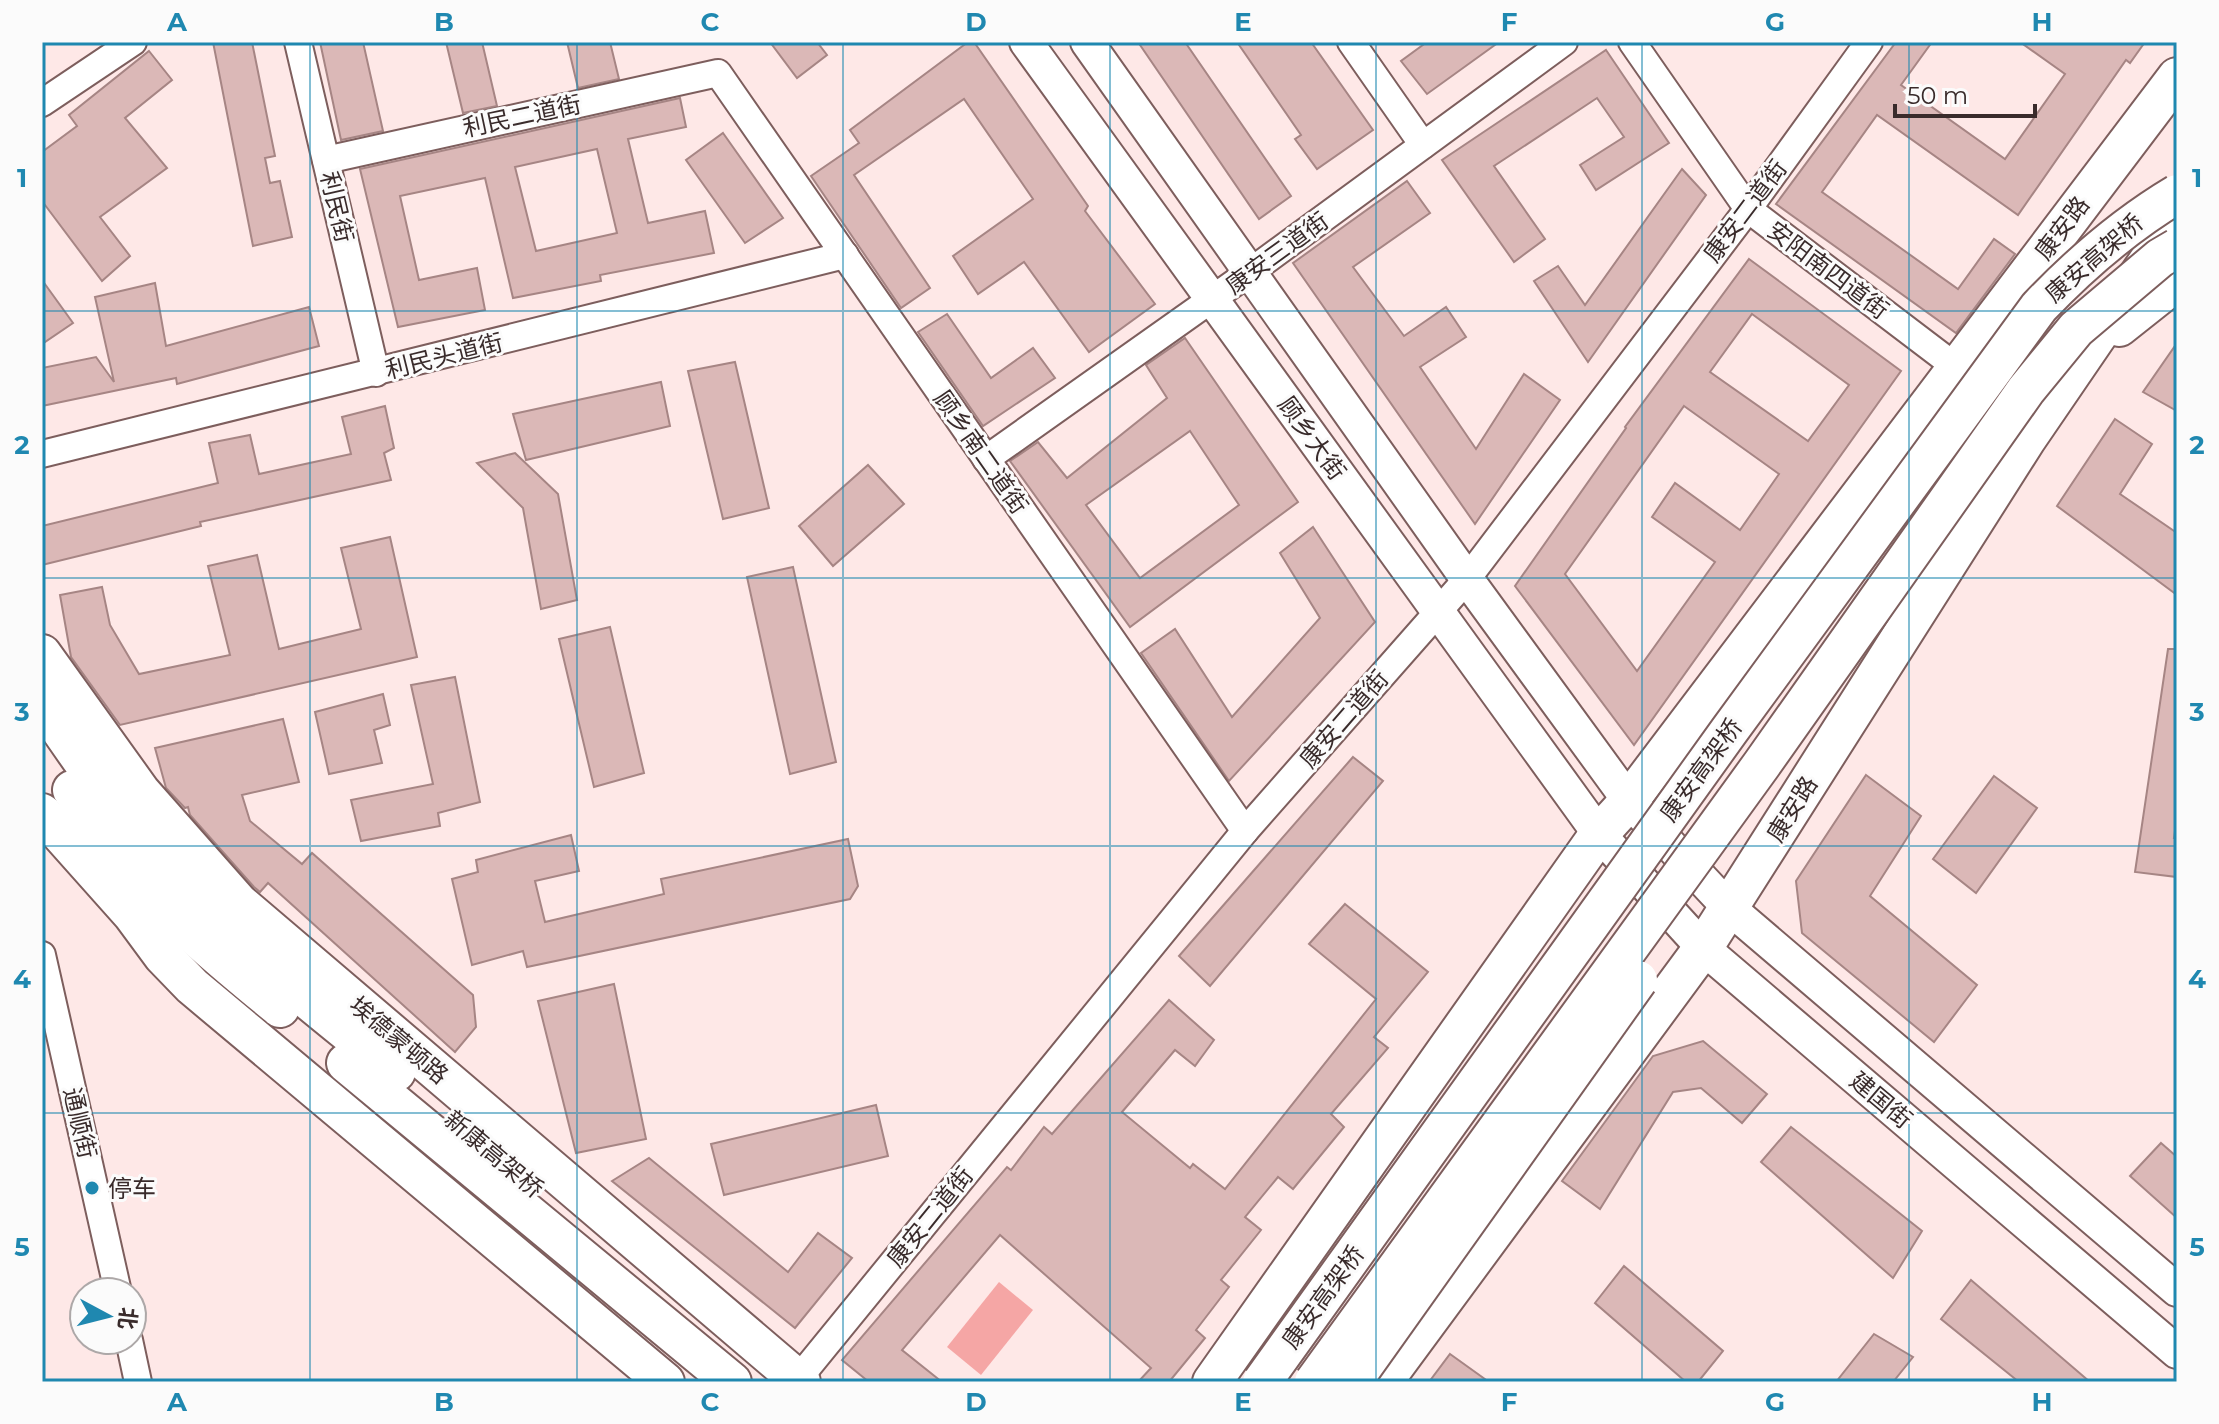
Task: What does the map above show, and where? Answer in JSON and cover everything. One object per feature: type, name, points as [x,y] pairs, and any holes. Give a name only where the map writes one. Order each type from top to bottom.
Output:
[{"type":"highway","name":"康安路","points":[[1212,1382],[1599,834],[1629,801],[2177,77]]},
{"type":"highway","name":"康安高架桥","points":[[1262,1382],[1729,731],[2039,307],[2097,249],[2148,211],[2177,194]]},
{"type":"highway","name":"康安路","points":[[1383,1382],[1703,948],[2026,440],[2177,219]]},
{"type":"highway","name":"康安高架桥","points":[[1314,1382],[1762,764],[2026,390],[2076,329],[2107,300],[2177,248]]},
{"type":"highway","points":[[2081,360],[2177,281]]},
{"type":"highway","name":"埃德蒙顿路","points":[[42,654],[141,792],[239,903],[788,1381]]},
{"type":"highway","name":"新康高架桥","points":[[42,703],[167,870],[227,930],[788,1381]]},
{"type":"highway","points":[[1236,1382],[1581,899],[1729,731]]},
{"type":"highway","points":[[42,746],[137,877],[203,945],[732,1382]]},
{"type":"highway","points":[[1352,1382],[1665,942],[1762,764]]},
{"type":"highway","points":[[42,813],[192,986],[665,1382]]},
{"type":"highway","points":[[132,914],[186,955],[699,1382]]},
{"type":"main road","name":"顾乡大街","points":[[1026,42],[1599,834]]},
{"type":"main road","name":"顾乡大街","points":[[1087,42],[1467,579],[1629,801]]},
{"type":"main road","name":"建国街","points":[[1629,801],[1729,908],[2177,1290]]},
{"type":"main road","name":"建国街","points":[[1599,834],[1703,948],[2177,1352]]},
{"type":"street","points":[[42,103],[133,42]]},
{"type":"street","name":"利民街","points":[[298,42],[376,373]]},
{"type":"street","points":[[1351,42],[1423,145]]},
{"type":"street","name":"康安三道街","points":[[986,459],[1213,299],[1564,42]]},
{"type":"street","name":"安阳南四道街","points":[[1632,42],[1748,209],[1956,367]]},
{"type":"street","name":"康安二道街","points":[[788,1381],[1245,831],[1467,579],[1748,209],[1869,42]]},
{"type":"street","name":"利民二道街","points":[[326,160],[718,73]]},
{"type":"street","name":"顾乡南二道街","points":[[718,73],[1245,831]]},
{"type":"street","name":"利民头道街","points":[[42,454],[845,255]]},
{"type":"street","name":"通顺街","points":[[42,955],[114,1276]]},
{"type":"street","points":[[132,1356],[138,1382]]},
{"type":"shaded area","points":[[999,1282],[1033,1310],[981,1375],[947,1347]]},
{"type":"building","points":[[213,42],[252,42],[275,156],[265,158],[270,183],[280,181],[292,237],[253,246]]},
{"type":"building","points":[[320,42],[363,42],[383,131],[341,140]]},
{"type":"building","points":[[446,42],[482,42],[497,106],[463,113]]},
{"type":"building","points":[[567,42],[610,42],[619,79],[578,88]]},
{"type":"building","points":[[770,42],[817,42],[827,55],[797,78]]},
{"type":"building","points":[[968,42],[974,42],[1088,206],[1085,211],[1155,304],[1089,352],[1024,262],[978,294],[953,256],[1033,199],[964,99],[854,175],[930,288],[901,308],[811,176],[859,143],[850,130]]},
{"type":"building","points":[[1138,42],[1185,42],[1291,196],[1259,219]]},
{"type":"building","points":[[1237,42],[1311,42],[1373,130],[1317,169],[1295,139],[1301,135]]},
{"type":"building","points":[[1427,42],[1499,42],[1427,94],[1401,61]]},
{"type":"building","points":[[1896,42],[1932,42],[1901,85],[2005,159],[2065,74],[2020,42],[2145,42],[2130,63],[2126,60],[2018,215],[1877,115],[1822,192],[1958,289],[1994,239],[2015,254],[1956,333],[1776,204]]},
{"type":"building","points":[[1606,50],[1669,143],[1596,190],[1580,165],[1624,137],[1597,98],[1494,166],[1545,239],[1514,262],[1442,160]]},
{"type":"building","points":[[149,51],[172,80],[125,118],[167,168],[100,217],[130,256],[102,281],[42,201],[42,152],[77,126],[69,115]]},
{"type":"building","points":[[680,98],[686,127],[628,139],[648,223],[705,211],[714,253],[600,275],[601,281],[513,298],[485,178],[400,196],[419,280],[477,268],[485,310],[398,327],[360,169]],"holes":[[[597,149],[617,233],[536,251],[515,167]]]},
{"type":"building","points":[[723,133],[783,218],[745,243],[686,160]]},
{"type":"building","points":[[1682,169],[1706,195],[1588,362],[1534,281],[1558,266],[1585,305]]},
{"type":"building","points":[[1407,181],[1430,213],[1353,267],[1404,336],[1446,307],[1466,337],[1420,367],[1476,449],[1524,374],[1560,400],[1475,524],[1293,263]]},
{"type":"building","points":[[1749,259],[1901,371],[1634,745],[1515,586],[1625,427]],"holes":[[[1752,314],[1849,385],[1808,441],[1710,372]],[[1684,406],[1779,474],[1740,530],[1675,483],[1652,517],[1715,562],[1637,671],[1565,574]]]},
{"type":"building","points":[[42,280],[73,323],[42,344]]},
{"type":"building","points":[[155,283],[166,346],[309,307],[319,346],[177,384],[176,378],[42,406],[42,368],[96,357],[114,382],[95,297]]},
{"type":"building","points":[[947,314],[991,378],[1033,348],[1055,378],[983,426],[918,332]]},
{"type":"building","points":[[1185,338],[1298,502],[1130,627],[1010,461],[1038,442],[1067,478],[1167,398],[1146,365]],"holes":[[[1190,431],[1239,505],[1140,578],[1086,505]]]},
{"type":"building","points":[[2177,343],[2177,411],[2143,392]]},
{"type":"building","points":[[735,362],[769,508],[723,519],[688,371]]},
{"type":"building","points":[[661,382],[670,426],[526,460],[513,414]]},
{"type":"building","points":[[385,406],[394,448],[384,453],[391,480],[200,522],[201,526],[42,565],[42,526],[218,483],[209,443],[250,435],[259,474],[351,454],[342,417]]},
{"type":"building","points":[[2115,419],[2152,444],[2120,494],[2177,533],[2177,595],[2057,506]]},
{"type":"building","points":[[515,453],[558,494],[577,600],[541,609],[523,508],[477,463]]},
{"type":"building","points":[[868,465],[904,504],[833,566],[799,526]]},
{"type":"building","points":[[1313,527],[1375,622],[1229,781],[1141,653],[1175,629],[1232,717],[1320,618],[1280,553]]},
{"type":"building","points":[[390,537],[417,657],[120,725],[71,657],[60,595],[102,587],[110,625],[139,674],[230,655],[208,566],[257,555],[279,649],[361,629],[341,548]]},
{"type":"building","points":[[793,567],[836,762],[790,774],[747,577]]},
{"type":"building","points":[[610,627],[644,773],[594,787],[559,639]]},
{"type":"building","points":[[2168,649],[2177,649],[2177,817],[2174,838],[2177,838],[2177,877],[2135,872]]},
{"type":"building","points":[[455,677],[480,802],[438,813],[440,826],[361,841],[351,800],[433,784],[411,685]]},
{"type":"building","points":[[383,694],[390,725],[374,730],[382,763],[329,774],[315,712]]},
{"type":"building","points":[[283,719],[299,782],[242,795],[250,821],[302,864],[312,853],[473,995],[476,1027],[455,1052],[268,883],[260,892],[254,887],[190,815],[188,807],[185,808],[166,788],[155,748]]},
{"type":"building","points":[[1353,757],[1383,781],[1210,986],[1179,956]]},
{"type":"building","points":[[1866,775],[1921,816],[1870,896],[1977,985],[1934,1042],[1802,933],[1796,881]]},
{"type":"building","points":[[1994,776],[2037,808],[1976,893],[1933,859]]},
{"type":"building","points":[[571,835],[579,871],[535,881],[545,922],[664,894],[661,879],[848,839],[858,886],[850,899],[527,967],[523,951],[472,965],[452,879],[478,872],[476,860]]},
{"type":"building","points":[[1345,904],[1428,972],[1374,1037],[1388,1048],[1331,1114],[1344,1127],[1293,1189],[1278,1177],[1245,1217],[1261,1230],[1221,1280],[1229,1287],[1196,1330],[1205,1338],[1169,1382],[1138,1382],[1151,1368],[1000,1235],[902,1350],[942,1382],[869,1382],[842,1360],[1007,1167],[1011,1170],[1044,1127],[1052,1134],[1169,1000],[1214,1040],[1195,1066],[1175,1050],[1122,1112],[1190,1168],[1193,1164],[1225,1189],[1376,999],[1309,944]]},
{"type":"building","points":[[614,984],[646,1139],[576,1153],[538,1001]]},
{"type":"building","points":[[1703,1041],[1767,1094],[1742,1123],[1701,1088],[1673,1092],[1600,1209],[1562,1181],[1653,1056]]},
{"type":"building","points":[[876,1105],[888,1156],[724,1195],[711,1144]]},
{"type":"building","points":[[1791,1127],[1922,1231],[1893,1278],[1761,1162]]},
{"type":"building","points":[[2161,1143],[2177,1157],[2177,1218],[2130,1176]]},
{"type":"building","points":[[649,1158],[788,1272],[818,1233],[852,1258],[795,1328],[612,1181]]},
{"type":"building","points":[[1624,1266],[1723,1351],[1698,1382],[1686,1382],[1595,1303]]},
{"type":"building","points":[[1971,1280],[2090,1382],[2019,1382],[1941,1319]]},
{"type":"building","points":[[1874,1334],[1913,1357],[1893,1382],[1836,1382]]},
{"type":"building","points":[[1450,1354],[1489,1382],[1429,1382]]},
{"type":"place","name":"停车","points":[[92,1188]]}]
